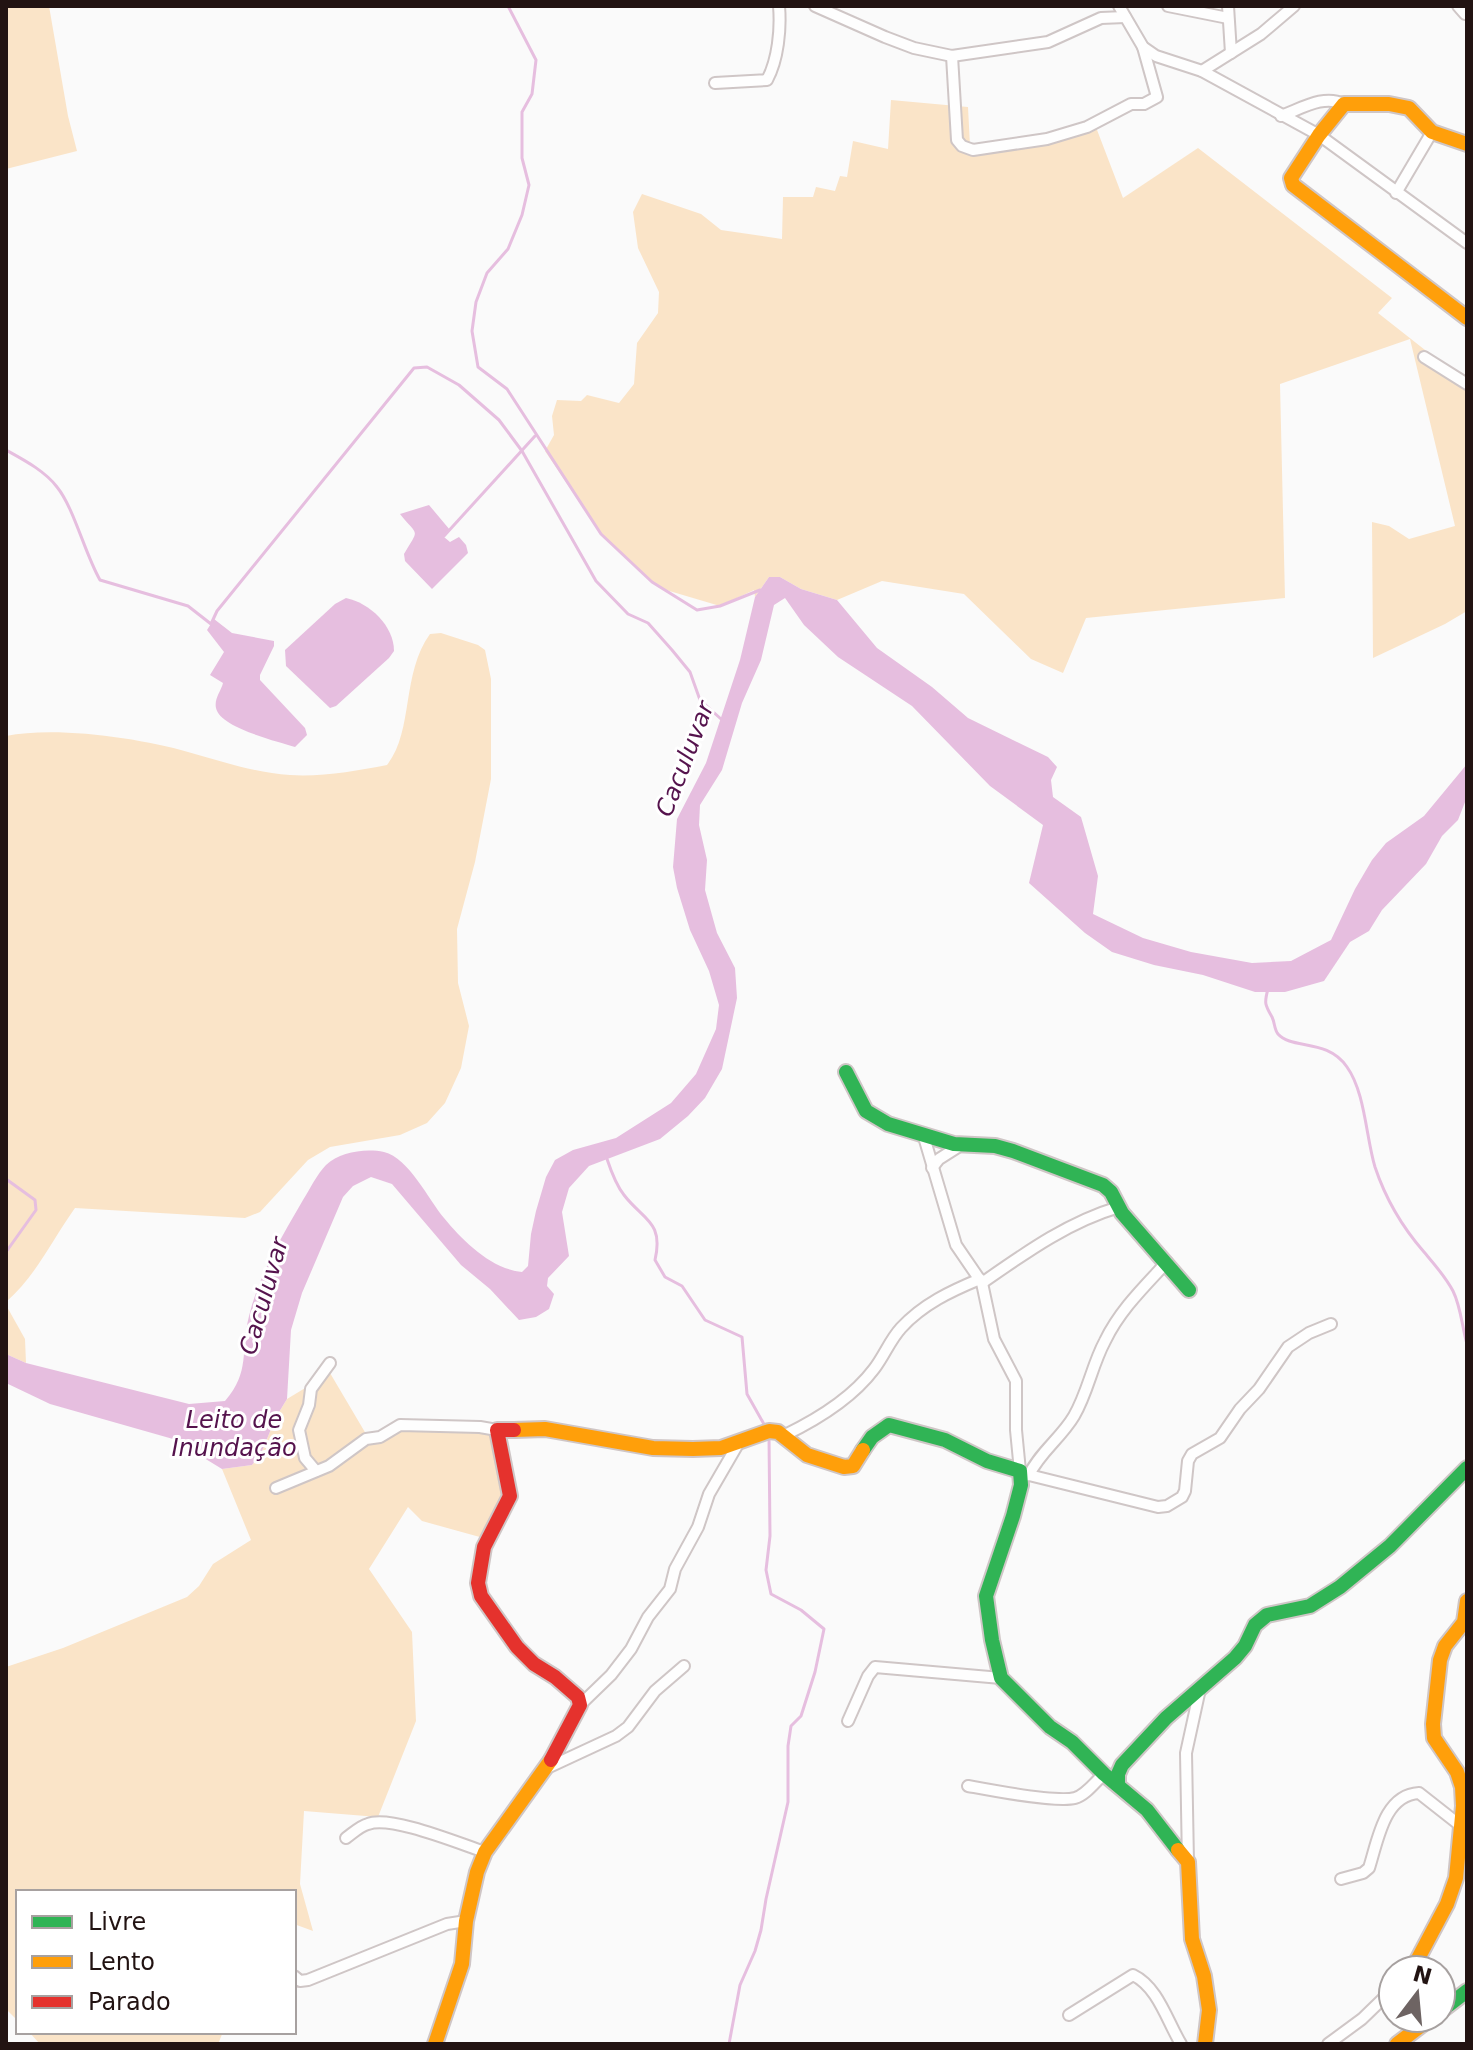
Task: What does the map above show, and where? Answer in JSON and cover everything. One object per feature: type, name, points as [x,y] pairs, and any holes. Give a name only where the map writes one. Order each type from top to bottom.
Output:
[{"type":"street","points":[[715,83],[767,80],[772,71],[779,6]]},
{"type":"street","points":[[815,6],[914,48],[952,56],[1048,42],[1101,18],[1125,17]]},
{"type":"street","points":[[1101,18],[1110,6]]},
{"type":"street","points":[[952,56],[957,140],[962,146],[973,150],[1047,139],[1087,127],[1131,104],[1144,104],[1157,97],[1143,47],[1119,6]]},
{"type":"street","points":[[1168,6],[1228,18]]},
{"type":"street","points":[[1228,6],[1231,53]]},
{"type":"street","points":[[1202,71],[1261,34],[1294,6]]},
{"type":"street","points":[[1143,47],[1156,56],[1202,71],[1319,135],[1467,243]]},
{"type":"street","points":[[1281,116],[1315,102],[1389,104],[1409,108],[1432,132],[1467,144]]},
{"type":"street","points":[[1344,104],[1293,172],[1293,185],[1467,318]]},
{"type":"street","points":[[1396,193],[1432,132]]},
{"type":"street","points":[[1424,357],[1467,384]]},
{"type":"street","points":[[846,1072],[868,1113],[876,1119],[924,1137],[961,1145],[998,1147],[1042,1160],[1103,1185],[1189,1290]]},
{"type":"street","points":[[924,1137],[956,1245],[981,1281],[994,1339],[1017,1388],[1016,1430],[1023,1474],[1013,1516],[986,1596],[1001,1678],[1050,1727],[1072,1742],[1147,1810],[1188,1862]]},
{"type":"street","points":[[932,1168],[939,1159],[961,1145]]},
{"type":"street","points":[[785,1435],[810,1423],[851,1392],[874,1370],[902,1327],[944,1294],[981,1281],[1048,1238],[1092,1215],[1119,1207]]},
{"type":"street","points":[[1023,1474],[1073,1417],[1114,1323],[1167,1262]]},
{"type":"street","points":[[276,1488],[316,1471],[343,1457],[366,1439],[380,1437],[400,1425],[545,1429],[653,1448],[693,1449],[738,1444],[769,1431],[785,1435],[807,1455],[844,1467],[853,1466],[872,1437],[889,1425],[945,1440],[987,1461],[1023,1474],[1158,1507],[1175,1503],[1185,1491],[1188,1461],[1192,1454],[1220,1438],[1288,1347],[1309,1333],[1331,1324]]},
{"type":"street","points":[[316,1471],[305,1458],[299,1430],[309,1405],[311,1389],[330,1363]]},
{"type":"street","points":[[497,1430],[510,1496],[484,1547],[478,1583],[481,1596],[517,1647],[578,1697],[580,1705]]},
{"type":"street","points":[[435,2044],[462,1964],[466,1921],[477,1872],[485,1852],[543,1770],[580,1705],[611,1675],[670,1589],[675,1569],[698,1527],[708,1496],[738,1444]]},
{"type":"street","points":[[1118,1785],[1122,1765],[1166,1718],[1235,1658],[1255,1625],[1267,1615],[1310,1606],[1340,1587],[1390,1546],[1467,1468]]},
{"type":"street","points":[[1420,1954],[1447,1904],[1456,1878],[1462,1787],[1457,1772],[1434,1738],[1433,1724],[1440,1660],[1445,1646],[1464,1622],[1467,1601]]},
{"type":"street","points":[[543,1770],[616,1736],[628,1727],[659,1687],[684,1666]]},
{"type":"street","points":[[848,1721],[875,1667],[1001,1678]]},
{"type":"street","points":[[1201,1686],[1186,1753],[1192,1939],[1204,1976],[1209,2010],[1205,2044]]},
{"type":"street","points":[[968,1786],[1072,1799],[1084,1793],[1104,1774]]},
{"type":"street","points":[[1341,1879],[1363,1873],[1369,1868],[1384,1820],[1396,1801],[1407,1794],[1419,1793],[1461,1826]]},
{"type":"street","points":[[346,1838],[368,1823],[382,1822],[402,1825],[485,1852]]},
{"type":"street","points":[[296,1978],[300,1981],[308,1980],[447,1924],[466,1921]]},
{"type":"street","points":[[1069,2015],[1133,1975],[1141,1979],[1162,2006],[1181,2044]]},
{"type":"street","points":[[1328,2044],[1377,2004]]},
{"type":"shaded area","points":[[6,6],[49,6],[77,151],[6,169]]},
{"type":"shaded area","points":[[891,100],[968,107],[970,146],[1030,138],[1094,122],[1123,198],[1198,148],[1392,298],[1378,313],[1467,383],[1467,611],[1373,658],[1372,522],[1389,526],[1409,539],[1455,526],[1410,339],[1280,384],[1285,598],[1086,618],[1063,673],[1031,659],[964,594],[882,581],[837,600],[801,589],[780,577],[769,577],[755,597],[754,590],[720,606],[666,590],[652,582],[601,534],[545,451],[554,435],[552,416],[557,400],[581,401],[587,395],[619,403],[634,384],[637,343],[658,313],[659,292],[638,248],[633,212],[642,194],[701,214],[721,230],[782,239],[783,197],[813,197],[816,187],[835,191],[840,176],[847,177],[853,141],[888,149]]},
{"type":"shaded area","points":[[441,633],[485,650],[491,679],[491,779],[475,862],[457,929],[458,983],[469,1026],[461,1068],[445,1103],[427,1123],[400,1135],[330,1147],[308,1160],[260,1212],[245,1218],[75,1208],[35,1269],[6,1302],[6,736],[49,732],[122,738],[251,769],[290,775],[327,774],[387,765],[401,736],[421,650],[430,634]]},
{"type":"shaded area","points":[[6,1305],[25,1339],[26,1363],[6,1354]]},
{"type":"shaded area","points":[[330,1373],[369,1439],[395,1427],[497,1430],[510,1496],[487,1539],[422,1521],[408,1507],[369,1569],[412,1632],[416,1721],[378,1817],[304,1811],[300,1884],[313,1931],[296,1925],[296,1890],[16,1890],[16,2019],[6,2009],[6,1667],[63,1648],[187,1597],[199,1586],[213,1564],[251,1540],[222,1469],[252,1465],[287,1399]]},
{"type":"shaded area","points":[[31,2034],[222,2034],[218,2044],[40,2044]]},
{"type":"water","points":[[429,505],[450,530],[444,537],[450,542],[459,537],[468,553],[432,589],[405,561],[404,554],[415,532],[400,514]]},
{"type":"water","name":"Leito de Inundação","points":[[769,577],[780,577],[801,589],[837,600],[877,648],[932,687],[968,718],[1048,757],[1057,767],[1051,780],[1053,797],[1081,817],[1098,876],[1093,914],[1143,938],[1191,952],[1252,963],[1291,961],[1331,940],[1372,860],[1386,843],[1424,816],[1467,764],[1467,797],[1458,820],[1442,836],[1426,864],[1382,910],[1369,931],[1350,942],[1324,981],[1285,992],[1255,992],[1203,975],[1154,965],[1112,952],[1085,933],[1029,883],[1043,825],[990,786],[912,706],[838,657],[804,625],[785,598],[774,605],[761,660],[742,703],[722,770],[700,805],[699,825],[707,860],[705,890],[717,933],[735,968],[737,998],[722,1069],[705,1098],[660,1139],[589,1166],[569,1188],[562,1212],[569,1256],[548,1278],[547,1286],[554,1294],[549,1309],[536,1317],[519,1320],[490,1289],[461,1265],[392,1184],[371,1177],[353,1186],[343,1197],[302,1293],[291,1330],[287,1399],[252,1465],[222,1469],[173,1439],[50,1404],[6,1383],[6,1354],[26,1363],[189,1404],[225,1401],[242,1370],[249,1316],[272,1256],[323,1169],[338,1157],[353,1152],[377,1151],[393,1156],[410,1171],[452,1227],[478,1252],[511,1270],[522,1272],[528,1266],[536,1211],[546,1177],[555,1160],[573,1150],[616,1138],[671,1103],[696,1074],[716,1029],[719,1005],[709,971],[690,930],[673,867],[677,819],[706,763],[740,660],[755,597]]},
{"type":"water","points":[[346,598],[364,605],[379,617],[390,633],[394,651],[336,706],[330,708],[286,666],[285,650],[335,604]]},
{"type":"water","points":[[214,619],[232,633],[274,641],[260,680],[305,728],[307,735],[295,747],[238,728],[220,715],[216,705],[223,683],[210,675],[224,652],[207,630]]},
{"type":"waterway","points":[[508,6],[536,60],[532,94],[522,112],[522,158],[529,185],[522,215],[508,249],[487,273],[476,302],[472,331],[478,367],[507,389],[601,534],[652,582],[697,610],[720,606],[760,590]]},
{"type":"waterway","name":"Caculuvar","points":[[6,450],[40,471],[57,487],[69,507],[100,580],[188,606],[211,624],[217,611],[414,368],[427,367],[459,385],[499,420],[522,451],[596,581],[628,614],[648,623],[690,672],[700,700],[721,719]]},
{"type":"waterway","points":[[444,536],[535,436]]},
{"type":"waterway","points":[[1268,989],[1266,1004],[1278,1034],[1292,1042],[1330,1052],[1339,1058],[1353,1077],[1375,1167],[1384,1190],[1409,1233],[1453,1291],[1467,1344]]},
{"type":"waterway","points":[[607,1159],[621,1191],[654,1229],[657,1237],[655,1260],[665,1277],[682,1286],[705,1320],[742,1337],[747,1394],[765,1426]]},
{"type":"waterway","points":[[6,1179],[35,1200],[36,1210],[6,1252]]},
{"type":"waterway","points":[[729,2044],[740,1985],[761,1930],[788,1802],[791,1726],[801,1716],[824,1629],[801,1610],[771,1594],[766,1570],[770,1536],[769,1436]]},
{"type":"traffic: fast","points":[[846,1072],[866,1111],[888,1124],[954,1144],[995,1146],[1013,1151],[1103,1185],[1111,1192],[1122,1213],[1189,1290]]},
{"type":"traffic: fast","points":[[863,1450],[872,1437],[889,1425],[945,1440],[987,1461],[1020,1471],[1021,1485],[1013,1516],[986,1596],[1001,1678],[1050,1727],[1072,1742],[1147,1810],[1178,1850]]},
{"type":"traffic: fast","points":[[1118,1785],[1122,1765],[1166,1718],[1235,1658],[1255,1625],[1267,1615],[1310,1606],[1340,1587],[1390,1546],[1467,1468]]},
{"type":"traffic: fast","points":[[1457,1999],[1467,1991]]},
{"type":"traffic: slow","points":[[1467,144],[1432,132],[1409,108],[1389,104],[1344,104],[1291,178],[1293,185],[1467,318]]},
{"type":"traffic: slow","points":[[514,1430],[545,1429],[653,1448],[693,1449],[721,1448],[769,1431],[778,1432],[807,1455],[844,1467],[853,1466],[863,1450]]},
{"type":"traffic: slow","points":[[1420,1954],[1447,1904],[1456,1878],[1462,1787],[1457,1772],[1434,1738],[1433,1724],[1440,1660],[1445,1646],[1464,1622],[1467,1601]]},
{"type":"traffic: slow","points":[[435,2044],[462,1964],[466,1921],[477,1872],[485,1852],[551,1760]]},
{"type":"traffic: slow","points":[[1178,1850],[1188,1862],[1192,1939],[1204,1976],[1209,2010],[1205,2044]]},
{"type":"traffic: slow","points":[[1397,2044],[1410,2034]]},
{"type":"traffic: jam","points":[[514,1430],[497,1430],[510,1496],[484,1547],[478,1583],[481,1596],[517,1647],[578,1697],[580,1705],[551,1760]]}]
